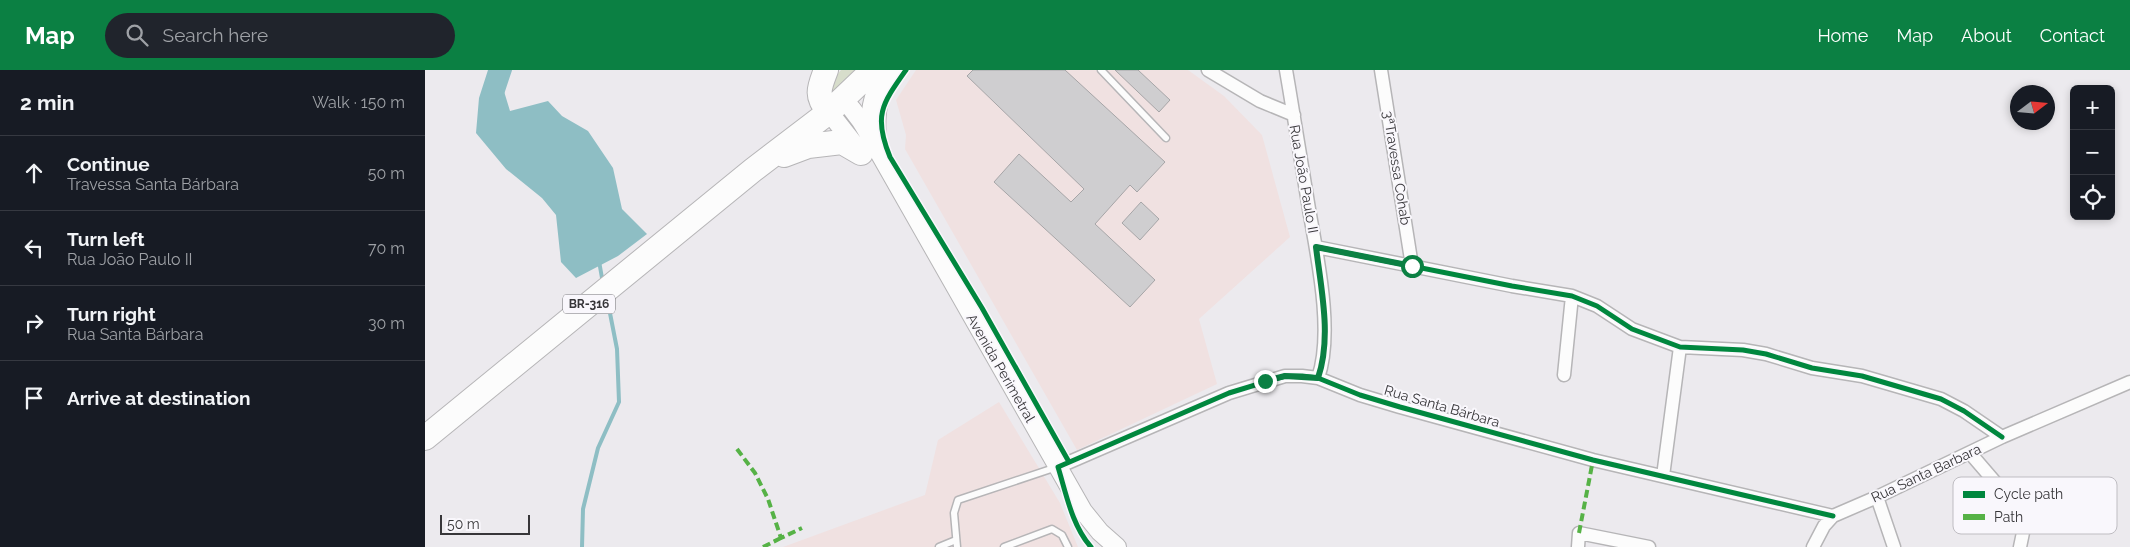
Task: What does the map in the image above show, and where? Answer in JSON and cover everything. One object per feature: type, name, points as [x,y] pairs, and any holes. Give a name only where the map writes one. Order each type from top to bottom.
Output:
[{"type":"highway","points":[[826,70],[819,86],[819,98],[836,105]]},
{"type":"highway","name":"BR-316","points":[[425,438],[753,170],[836,105],[873,70]]},
{"type":"highway","points":[[753,170],[788,153],[808,146],[842,142],[868,149],[875,97],[889,70]]},
{"type":"main road","points":[[836,105],[868,149]]},
{"type":"main road","name":"Avenida Perimetral","points":[[868,149],[881,173],[895,182],[1083,511],[1099,532],[1117,547]]},
{"type":"street","points":[[1208,70],[1260,101],[1294,115]]},
{"type":"street","name":"Rua João Paulo II","points":[[1285,70],[1316,247],[1324,322],[1323,364],[1318,378]]},
{"type":"street","name":"3ªTravessa Cohab","points":[[1381,70],[1412,266]]},
{"type":"street","points":[[1316,247],[1571,296],[1597,306],[1633,329],[1680,347],[1743,350],[1766,354],[1812,368],[1862,376],[1941,400],[1964,411],[2002,437]]},
{"type":"street","points":[[1564,375],[1571,296]]},
{"type":"street","points":[[1663,476],[1680,347]]},
{"type":"street","name":"Rua Santa Bárbara","points":[[1058,467],[1229,393],[1285,376],[1318,378],[1400,407],[1593,460],[1833,516]]},
{"type":"street","name":"Rua Santa Barbara","points":[[1833,516],[2002,437],[2130,382]]},
{"type":"street","points":[[1970,453],[1991,477]]},
{"type":"street","points":[[1877,497],[1894,547]]},
{"type":"street","points":[[1813,547],[1824,526],[1833,516]]},
{"type":"street","points":[[1578,547],[1579,533],[1649,547]]},
{"type":"street","points":[[2020,547],[2023,534]]},
{"type":"lane","points":[[1101,70],[1166,138]]},
{"type":"lane","points":[[939,547],[956,544],[953,513],[958,500],[1058,467]]},
{"type":"lane","points":[[1004,547],[1052,529],[1062,535],[1068,547]]},
{"type":"shaded area","points":[[916,70],[1188,70],[1224,96],[1262,135],[1290,237],[1199,319],[1217,384],[1077,450],[905,149],[906,135],[896,100]]},
{"type":"shaded area","points":[[999,402],[1060,503],[1078,547],[783,547],[925,495],[938,440]]},
{"type":"green space","points":[[841,70],[861,70],[828,99],[833,80]]},
{"type":"water","points":[[488,70],[510,70],[503,88],[510,111],[548,101],[562,116],[588,131],[613,168],[622,209],[647,234],[618,256],[576,278],[561,262],[556,215],[542,198],[506,169],[476,133],[479,98]]},
{"type":"building","points":[[973,70],[1065,70],[1165,162],[1137,192],[1130,185],[1095,224],[1155,280],[1130,307],[994,182],[1019,154],[1071,202],[1084,189],[967,76]]},
{"type":"building","points":[[1115,70],[1138,70],[1170,100],[1159,112]]},
{"type":"building","points":[[1141,202],[1159,219],[1140,240],[1122,223]]},
{"type":"waterway","points":[[502,94],[510,70]]},
{"type":"waterway","points":[[599,261],[602,278]]},
{"type":"waterway","points":[[582,547],[583,509],[598,448],[619,402],[617,349],[608,303]]},
{"type":"marked path","points":[[737,449],[755,473],[768,499],[781,538],[802,528]]},
{"type":"marked path","points":[[1579,533],[1593,460]]},
{"type":"marked path","points":[[763,547],[781,538]]},
{"type":"cycle path","points":[[906,70],[891,92],[881,120],[882,131],[890,157],[982,308],[1069,462]]},
{"type":"cycle path","points":[[1316,247],[1572,296],[1597,306],[1632,329],[1680,347],[1743,350],[1766,354],[1812,368],[1862,376],[1941,399],[1964,411],[2002,437]]},
{"type":"cycle path","points":[[1091,547],[1084,539],[1074,519],[1058,467],[1229,393],[1285,376],[1318,378],[1360,395],[1400,407],[1593,460],[1833,516]]},
{"type":"route","points":[[1265,381],[1285,376],[1318,378],[1323,364],[1324,322],[1316,247],[1412,266]]}]
